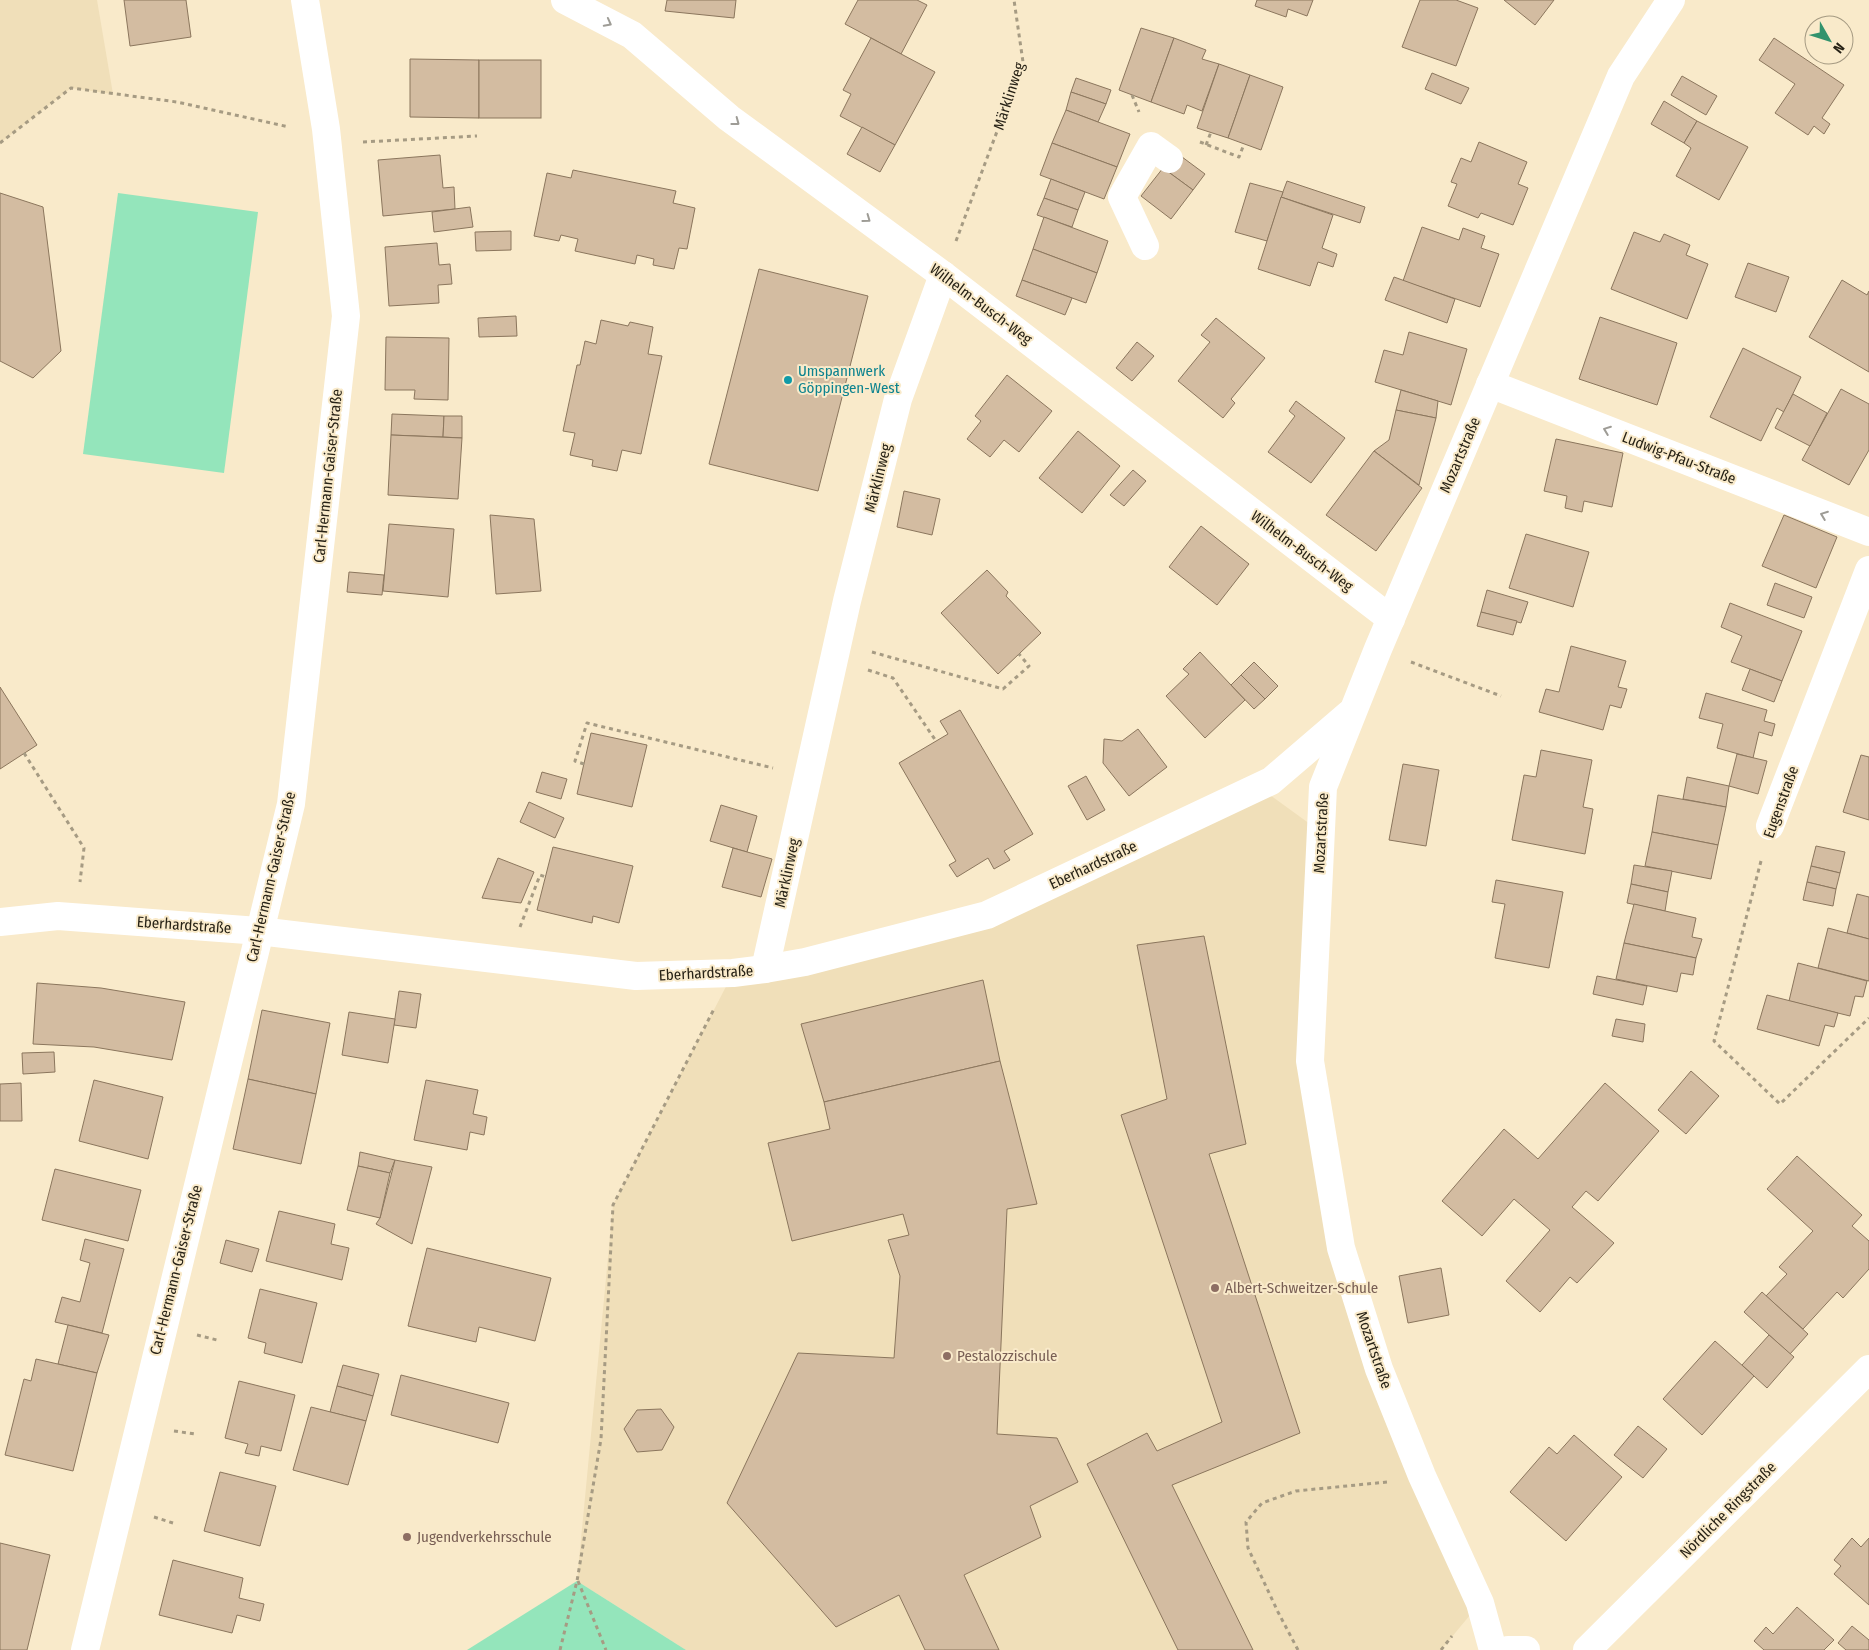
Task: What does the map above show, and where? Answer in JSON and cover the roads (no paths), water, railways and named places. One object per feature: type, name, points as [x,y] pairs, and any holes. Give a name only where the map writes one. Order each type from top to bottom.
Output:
[{"type":"street","name":"Carl-Hermann-Gaiser-Straße","points":[[86,1650],[291,804],[346,316],[327,136],[305,0]]},
{"type":"street","name":"Wilhelm-Busch-Weg","points":[[565,0],[632,35],[729,118],[942,275],[1391,619]]},
{"type":"street","name":"Mozartstraße","points":[[1493,1650],[1480,1603],[1422,1476],[1379,1369],[1340,1248],[1310,1061],[1323,787],[1352,711],[1621,76],[1671,0]]},
{"type":"street","points":[[1145,246],[1122,197],[1151,146],[1169,159]]},
{"type":"street","name":"Märklinweg","points":[[765,969],[836,650],[898,399],[942,275]]},
{"type":"street","name":"Ludwig-Pfau-Straße","points":[[1490,384],[1869,532]]},
{"type":"street","name":"Eugenstraße","points":[[1770,826],[1869,570]]},
{"type":"street","name":"Eberhardstraße","points":[[0,922],[58,916],[259,931],[636,976],[733,973],[765,969],[805,962],[987,915],[1272,782],[1352,711]]},
{"type":"street","name":"Nördliche Ringstraße","points":[[1587,1650],[1869,1369]]},
{"type":"street","points":[[1508,1650],[1526,1650]]},
{"type":"place","name":"Umspannwerk Göppingen-West","points":[[788,380]]},
{"type":"place","name":"Albert-Schweitzer-Schule","points":[[1215,1288]]},
{"type":"place","name":"Pestalozzischule","points":[[947,1356]]},
{"type":"place","name":"Jugendverkehrsschule","points":[[407,1537]]}]
